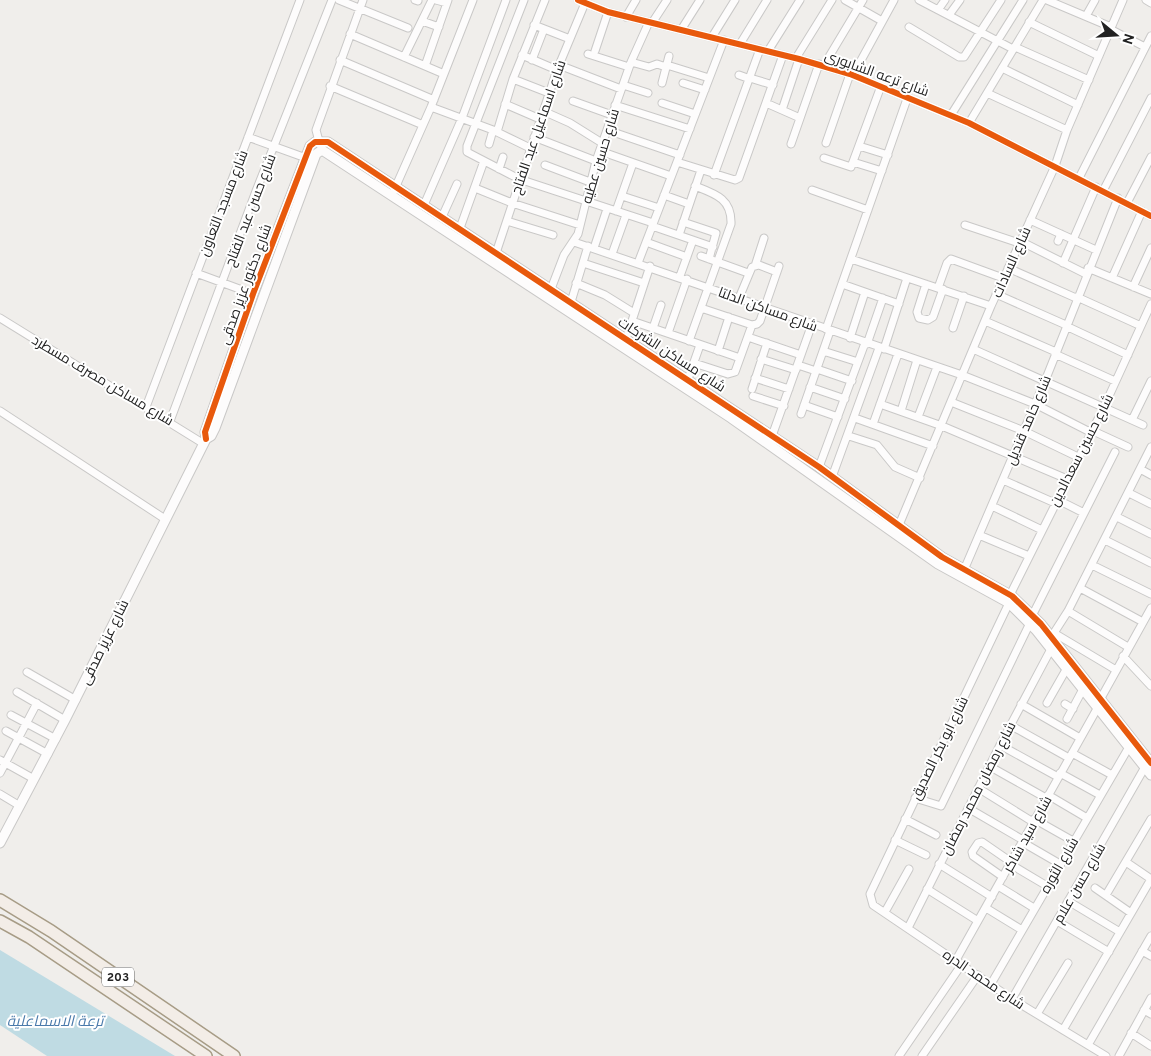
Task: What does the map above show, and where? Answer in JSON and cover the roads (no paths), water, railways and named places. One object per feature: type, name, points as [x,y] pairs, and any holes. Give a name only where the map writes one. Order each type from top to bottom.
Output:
[{"type":"main road","name":"203","points":[[0,900],[52,932],[234,1056]]},
{"type":"main road","name":"203","points":[[0,921],[59,957],[206,1056]]},
{"type":"main road","points":[[40,945],[47,940],[52,932]]},
{"type":"main road","points":[[59,957],[61,950],[68,943]]},
{"type":"street","name":"شارع مسجد التعاون","points":[[146,407],[300,0]]},
{"type":"street","name":"شارع حسن عبد الفتاح","points":[[170,421],[332,0]]},
{"type":"street","points":[[338,0],[408,28]]},
{"type":"street","points":[[325,150],[318,142],[316,130],[362,0]]},
{"type":"street","points":[[404,57],[432,0]]},
{"type":"street","points":[[424,66],[448,2],[436,0]]},
{"type":"street","points":[[394,191],[423,126],[473,0]]},
{"type":"street","points":[[424,205],[462,118],[506,0]]},
{"type":"street","points":[[524,0],[467,146],[470,154],[519,179],[616,211],[713,247]]},
{"type":"street","points":[[489,144],[522,55],[545,0]]},
{"type":"street","points":[[596,8],[601,0]]},
{"type":"street","points":[[626,16],[636,0]]},
{"type":"street","name":"شارع حسين عطيه","points":[[551,289],[564,255],[574,242],[580,225],[596,161],[630,65],[650,22],[667,0]]},
{"type":"street","points":[[681,30],[700,0]]},
{"type":"street","points":[[712,37],[735,0]]},
{"type":"street","points":[[740,44],[767,0]]},
{"type":"street","points":[[768,51],[800,0]]},
{"type":"street","points":[[782,110],[797,58],[832,0]]},
{"type":"street","points":[[845,0],[882,22]]},
{"type":"street","points":[[791,144],[821,65],[863,0]]},
{"type":"street","points":[[826,143],[851,75],[894,0]]},
{"type":"street","points":[[919,0],[998,41],[1088,80]]},
{"type":"street","points":[[938,10],[945,0]]},
{"type":"street","points":[[949,16],[960,0]]},
{"type":"street","points":[[909,27],[963,57],[966,56],[1001,0]]},
{"type":"street","points":[[951,115],[1023,0]]},
{"type":"street","points":[[969,123],[1042,0]]},
{"type":"street","points":[[1047,0],[1086,16],[1145,47]]},
{"type":"street","points":[[1086,16],[1095,0]]},
{"type":"street","name":"شارع السادات","points":[[899,525],[996,294],[1055,166],[1067,130],[1123,0]]},
{"type":"street","points":[[1146,0],[1151,3]]},
{"type":"street","name":"شارع ترعه الشابورى","points":[[581,1],[608,12],[797,58],[908,96],[969,123],[1151,215]]},
{"type":"street","name":"شارع اسماعيل عبد الفتاح","points":[[496,253],[519,179],[570,38],[581,1]]},
{"type":"street","points":[[608,12],[592,52],[630,65],[650,67],[657,64],[710,78]]},
{"type":"street","points":[[422,21],[438,27]]},
{"type":"street","points":[[1029,22],[1099,56]]},
{"type":"street","points":[[534,25],[570,38]]},
{"type":"street","points":[[532,60],[544,29]]},
{"type":"street","points":[[350,34],[444,74]]},
{"type":"street","points":[[1079,178],[1151,36]]},
{"type":"street","points":[[638,262],[724,40]]},
{"type":"street","points":[[714,175],[760,49]]},
{"type":"street","points":[[522,55],[532,60],[648,94]]},
{"type":"street","points":[[607,130],[678,158],[701,170],[735,180],[740,176],[783,55]]},
{"type":"street","points":[[662,83],[669,56]]},
{"type":"street","points":[[340,60],[530,148]]},
{"type":"street","points":[[1002,68],[1078,105]]},
{"type":"street","points":[[739,75],[773,85]]},
{"type":"street","points":[[513,79],[549,93]]},
{"type":"street","points":[[683,83],[704,90]]},
{"type":"street","points":[[330,86],[423,126]]},
{"type":"street","points":[[824,158],[849,167],[853,162],[881,86]]},
{"type":"street","points":[[987,93],[1067,130]]},
{"type":"street","points":[[801,414],[823,351],[842,284],[908,96]]},
{"type":"street","points":[[1104,191],[1151,98]]},
{"type":"street","points":[[573,101],[612,115]]},
{"type":"street","points":[[662,103],[695,114]]},
{"type":"street","points":[[766,103],[800,118]]},
{"type":"street","points":[[505,104],[570,123],[601,147],[633,163],[671,176]]},
{"type":"street","points":[[615,105],[690,129]]},
{"type":"street","points":[[248,137],[306,158]]},
{"type":"street","points":[[534,137],[596,161]]},
{"type":"street","name":"شارع دكتور عزيز صدقى","points":[[205,441],[204,432],[253,294],[310,146],[318,142]]},
{"type":"street","name":"شارع مساكن الشركات","points":[[318,142],[331,143],[394,191],[424,205],[460,228],[688,379],[733,415],[772,436],[819,467],[942,557],[1009,599]]},
{"type":"street","points":[[859,146],[888,154]]},
{"type":"street","name":"شارع دكتور عزيز صدقى","points":[[205,441],[211,436],[215,428],[316,154],[325,150]]},
{"type":"street","name":"شارع مساكن الشركات","points":[[325,150],[394,191],[733,415],[938,564],[1009,599]]},
{"type":"street","points":[[498,169],[503,156]]},
{"type":"street","points":[[1127,203],[1151,157]]},
{"type":"street","points":[[460,228],[484,161]]},
{"type":"street","points":[[853,162],[882,171]]},
{"type":"street","points":[[616,211],[633,163]]},
{"type":"street","points":[[545,165],[590,182]]},
{"type":"street","points":[[678,235],[701,170]]},
{"type":"street","points":[[442,217],[456,184]]},
{"type":"street","points":[[689,340],[730,233],[731,215],[729,207],[717,194],[695,186]]},
{"type":"street","points":[[1063,263],[1096,187]]},
{"type":"street","points":[[475,188],[512,203],[580,225]]},
{"type":"street","points":[[812,190],[868,210]]},
{"type":"street","points":[[664,195],[689,204]]},
{"type":"street","points":[[622,196],[659,208]]},
{"type":"street","name":"شارع حامد قنديل","points":[[964,570],[1045,381],[1087,271],[1118,198]]},
{"type":"street","points":[[571,302],[583,263],[607,209]]},
{"type":"street","points":[[1112,278],[1142,211]]},
{"type":"street","points":[[612,254],[626,215]]},
{"type":"street","points":[[1030,220],[1059,238],[1073,240],[1096,250]]},
{"type":"street","points":[[507,221],[553,235]]},
{"type":"street","points":[[683,222],[716,233],[709,259]]},
{"type":"street","points":[[965,225],[1020,242],[1063,263],[1112,278],[1151,294]]},
{"type":"street","points":[[739,298],[748,273],[755,266],[764,238]]},
{"type":"street","points":[[680,276],[693,240]]},
{"type":"street","name":"شارع مساكن الدلتا","points":[[574,242],[680,276],[850,338],[962,375],[1035,404],[1128,447]]},
{"type":"street","points":[[646,242],[687,257]]},
{"type":"street","points":[[1133,287],[1151,248]]},
{"type":"street","points":[[701,256],[748,273]]},
{"type":"street","points":[[851,259],[991,306]]},
{"type":"street","points":[[926,284],[917,310],[917,316],[928,320],[934,314],[948,260],[954,260],[1004,278]]},
{"type":"street","points":[[583,263],[644,283]]},
{"type":"street","points":[[626,339],[650,266]]},
{"type":"street","points":[[701,308],[752,325],[758,323],[778,269],[755,266]]},
{"type":"street","points":[[1008,268],[1141,326]]},
{"type":"street","points":[[196,274],[253,294]]},
{"type":"street","points":[[832,477],[908,278]]},
{"type":"street","points":[[670,334],[689,280]]},
{"type":"street","points":[[576,284],[605,295],[634,313]]},
{"type":"street","points":[[842,284],[899,304]]},
{"type":"street","points":[[850,338],[865,292]]},
{"type":"street","points":[[996,294],[1128,355]]},
{"type":"street","points":[[953,328],[964,296]]},
{"type":"street","points":[[819,467],[883,298]]},
{"type":"street","name":"شارع حسين سعدالدين","points":[[1009,599],[1104,407],[1151,304]]},
{"type":"street","points":[[653,328],[661,305]]},
{"type":"street","points":[[718,351],[729,317]]},
{"type":"street","name":"شارع مساكن مصرف مسطرد","points":[[0,318],[205,441]]},
{"type":"street","points":[[632,321],[740,358]]},
{"type":"street","points":[[985,321],[1116,381]]},
{"type":"street","points":[[772,436],[812,324]]},
{"type":"street","points":[[694,363],[732,374],[735,372],[752,325]]},
{"type":"street","points":[[748,337],[801,355]]},
{"type":"street","points":[[767,343],[752,392],[784,406]]},
{"type":"street","points":[[688,379],[700,345]]},
{"type":"street","points":[[973,349],[1143,425]]},
{"type":"street","points":[[823,351],[858,362]]},
{"type":"street","points":[[873,424],[898,354]]},
{"type":"street","points":[[761,359],[797,368],[816,370],[852,381]]},
{"type":"street","points":[[900,411],[918,360]]},
{"type":"street","points":[[918,418],[937,367]]},
{"type":"street","points":[[755,378],[789,389]]},
{"type":"street","points":[[1132,420],[1151,381]]},
{"type":"street","points":[[810,387],[845,399]]},
{"type":"street","points":[[951,402],[1024,431],[1078,457]]},
{"type":"street","points":[[880,404],[942,426],[1067,479]]},
{"type":"street","points":[[804,405],[838,417]]},
{"type":"street","points":[[0,411],[165,519]]},
{"type":"street","points":[[855,418],[933,446]]},
{"type":"street","points":[[848,436],[877,445],[895,467],[920,478]]},
{"type":"street","name":"شارع عزيز صدقى","points":[[0,843],[3,832],[20,806],[76,700],[205,441]]},
{"type":"street","points":[[1053,635],[1092,565],[1151,447]]},
{"type":"street","points":[[938,807],[942,805],[1115,452]]},
{"type":"street","points":[[1140,469],[1151,475]]},
{"type":"street","points":[[1003,480],[1084,513]]},
{"type":"street","points":[[1128,493],[1151,504]]},
{"type":"street","points":[[992,506],[1042,530]]},
{"type":"street","points":[[1117,516],[1151,534]]},
{"type":"street","points":[[979,535],[1029,556]]},
{"type":"street","points":[[1105,540],[1151,563]]},
{"type":"street","points":[[1092,565],[1151,594]]},
{"type":"street","points":[[1080,588],[1143,622]]},
{"type":"street","points":[[1009,599],[1053,635],[1116,670]]},
{"type":"street","name":"شارع ابو بكر الصديق","points":[[870,894],[1009,599]]},
{"type":"street","points":[[1068,611],[1128,647]]},
{"type":"street","name":"شارع سيد شاكر","points":[[898,1056],[959,962],[978,921],[1080,738],[1123,656],[1143,622],[1150,614]]},
{"type":"street","points":[[1032,619],[1051,649],[1083,689],[1099,703],[1149,768]]},
{"type":"street","points":[[1053,635],[1129,747],[1149,768]]},
{"type":"street","name":"شارع رمضان محمد رمضان","points":[[908,928],[1010,725],[1051,649]]},
{"type":"street","points":[[1123,656],[1151,686]]},
{"type":"street","points":[[1047,703],[1067,668]]},
{"type":"street","points":[[27,672],[76,700]]},
{"type":"street","points":[[1068,719],[1083,689]]},
{"type":"street","points":[[17,692],[65,720]]},
{"type":"street","points":[[0,773],[3,762],[37,703]]},
{"type":"street","points":[[1021,704],[1080,738]]},
{"type":"street","points":[[1065,704],[1073,709]]},
{"type":"street","points":[[11,715],[56,739]]},
{"type":"street","points":[[1010,725],[1112,776]]},
{"type":"street","points":[[6,731],[48,754]]},
{"type":"street","points":[[1000,745],[1100,795]]},
{"type":"street","name":"شارع الثوره","points":[[990,984],[1129,747]]},
{"type":"street","points":[[3,762],[34,778]]},
{"type":"street","points":[[989,766],[1087,818]]},
{"type":"street","name":"شارع حسن علام","points":[[1012,999],[1068,901],[1149,768]]},
{"type":"street","points":[[978,788],[1073,841]]},
{"type":"street","points":[[0,794],[20,806]]},
{"type":"street","points":[[915,798],[947,811]]},
{"type":"street","points":[[968,808],[1060,864]]},
{"type":"street","points":[[905,819],[936,835]]},
{"type":"street","points":[[1106,895],[1151,819]]},
{"type":"street","points":[[895,840],[926,855]]},
{"type":"street","points":[[1003,876],[973,856],[972,852],[978,843],[982,842],[1047,886]]},
{"type":"street","points":[[1063,1030],[1151,879],[1126,862]]},
{"type":"street","points":[[939,864],[992,896]]},
{"type":"street","points":[[885,912],[909,869]]},
{"type":"street","points":[[998,886],[1034,908]]},
{"type":"street","points":[[1095,888],[1132,913]]},
{"type":"street","points":[[927,889],[978,921]]},
{"type":"street","name":"شارع محمد الدره","points":[[870,894],[873,905],[1012,999],[1106,1056]]},
{"type":"street","points":[[1068,901],[1120,932]]},
{"type":"street","points":[[986,908],[1022,930]]},
{"type":"street","points":[[1057,921],[1109,952]]},
{"type":"street","points":[[1088,1045],[1151,936]]},
{"type":"street","points":[[1142,951],[1151,956]]},
{"type":"street","points":[[1037,1014],[1068,963]]},
{"type":"street","points":[[922,1056],[978,975]]},
{"type":"street","points":[[1118,1056],[1131,1033],[1148,1012],[1151,998]]},
{"type":"street","points":[[1131,1033],[1151,1046]]},
{"type":"water","name":"ترعة الاسماعلية","points":[[0,950],[175,1056],[47,1056],[0,1025]]}]
